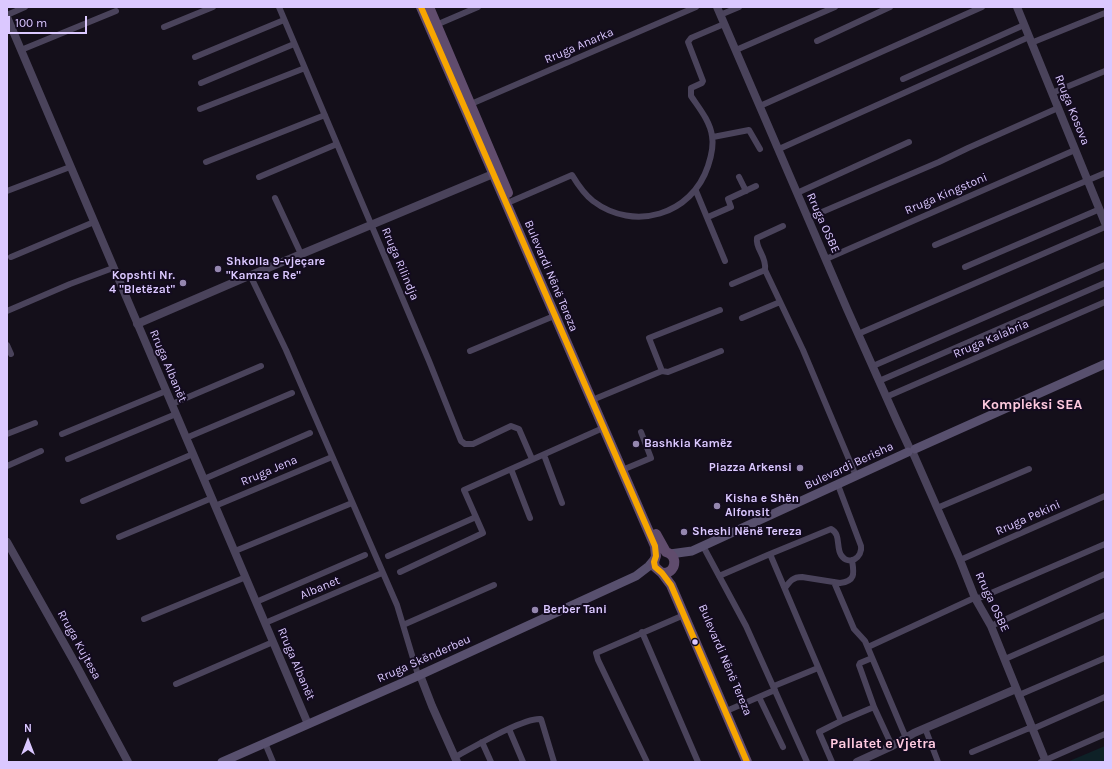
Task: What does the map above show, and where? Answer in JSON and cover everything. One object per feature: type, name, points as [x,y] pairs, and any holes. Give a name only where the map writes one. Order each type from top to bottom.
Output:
[{"type":"main road","name":"Bulevardi Nënë Tereza","points":[[420,7],[554,316],[627,468],[660,544],[662,556],[654,566],[671,586],[747,762]]},
{"type":"main road","name":"Bulevardi Nënë Tereza","points":[[429,7],[597,398],[606,426],[655,546],[662,556],[674,559],[674,576],[754,762]]},
{"type":"main road","name":"Bulevardi Berisha","points":[[662,556],[692,551],[838,485],[911,450],[1105,364]]},
{"type":"main road","name":"Bulevardi Berisha","points":[[674,567],[692,551]]},
{"type":"main road","name":"Rruga Skënderbeu","points":[[222,762],[419,675],[636,576],[662,556]]},
{"type":"main road","points":[[660,572],[668,572],[674,567]]},
{"type":"main road","name":"Rruga Skënderbeu","points":[[636,576],[660,572]]},
{"type":"street","points":[[8,20],[25,7]]},
{"type":"street","points":[[164,27],[213,7]]},
{"type":"street","name":"Rruga Rilindja","points":[[279,7],[429,361],[461,441],[465,444],[473,444],[512,426],[519,429],[532,459]]},
{"type":"street","points":[[436,25],[478,7]]},
{"type":"street","name":"Rruga Anarka","points":[[471,104],[696,7]]},
{"type":"street","name":"Rruga OSBE","points":[[717,7],[858,334],[937,508],[975,598],[991,626],[1044,761]]},
{"type":"street","points":[[720,15],[739,7]]},
{"type":"street","points":[[736,50],[835,7]]},
{"type":"street","points":[[817,42],[890,7]]},
{"type":"street","points":[[760,106],[982,7]]},
{"type":"street","name":"Rruga Kosova","points":[[1019,8],[1030,40],[1105,222]]},
{"type":"street","points":[[21,50],[116,11]]},
{"type":"street","points":[[779,149],[1030,40],[1105,13]]},
{"type":"street","name":"Rruga Albanët","points":[[8,20],[308,724]]},
{"type":"street","points":[[195,57],[284,20]]},
{"type":"street","points":[[512,201],[572,175],[578,186],[594,202],[623,215],[642,217],[653,216],[672,209],[688,198],[701,184],[708,167],[711,157],[713,137],[707,120],[690,96],[691,88],[702,83],[703,81],[688,42],[691,38],[724,24]]},
{"type":"street","points":[[903,79],[1024,25]]},
{"type":"street","points":[[201,83],[294,44]]},
{"type":"street","points":[[200,109],[305,68]]},
{"type":"street","points":[[1052,93],[1105,71]]},
{"type":"street","points":[[808,218],[939,162],[1058,108]]},
{"type":"street","points":[[206,162],[325,115]]},
{"type":"street","points":[[713,137],[749,130],[760,148]]},
{"type":"street","points":[[797,193],[909,142]]},
{"type":"street","points":[[259,177],[337,144]]},
{"type":"street","name":"Rruga Kingstoni","points":[[826,259],[1075,150]]},
{"type":"street","points":[[7,191],[70,167]]},
{"type":"street","points":[[935,245],[1105,173]]},
{"type":"street","points":[[137,324],[250,275],[493,174]]},
{"type":"street","points":[[739,177],[746,191]]},
{"type":"street","points":[[708,217],[731,207],[728,199],[756,186]]},
{"type":"street","points":[[696,191],[725,261]]},
{"type":"street","points":[[275,198],[301,254]]},
{"type":"street","points":[[965,267],[1100,209]]},
{"type":"street","points":[[11,257],[94,222]]},
{"type":"street","points":[[783,226],[757,238],[756,242],[766,261],[765,270],[803,350],[856,476]]},
{"type":"street","points":[[858,334],[1105,227]]},
{"type":"street","points":[[873,366],[1105,265]]},
{"type":"street","points":[[7,311],[70,284],[113,268]]},
{"type":"street","points":[[732,284],[765,270]]},
{"type":"street","points":[[250,275],[286,350],[397,605],[419,675],[456,759],[482,742],[509,729],[535,719],[541,719],[554,762]]},
{"type":"street","points":[[879,381],[1105,283]]},
{"type":"street","points":[[742,318],[780,302]]},
{"type":"street","name":"Rruga Kalabria","points":[[886,397],[1105,302]]},
{"type":"street","points":[[662,371],[649,338],[720,310]]},
{"type":"street","points":[[470,352],[554,316]]},
{"type":"street","points":[[7,345],[11,354]]},
{"type":"street","points":[[597,398],[662,371],[668,372],[721,352]]},
{"type":"street","points":[[172,404],[261,366]]},
{"type":"street","points":[[62,434],[166,391]]},
{"type":"street","points":[[186,438],[292,393]]},
{"type":"street","points":[[68,459],[176,414]]},
{"type":"street","points":[[7,434],[35,423]]},
{"type":"street","points":[[400,572],[482,535],[483,532],[464,490],[606,426]]},
{"type":"street","points":[[627,468],[652,458],[641,432]]},
{"type":"street","points":[[204,479],[310,433]]},
{"type":"street","points":[[7,466],[41,451]]},
{"type":"street","points":[[83,501],[193,454]]},
{"type":"street","points":[[544,455],[562,504]]},
{"type":"street","name":"Rruga Jena","points":[[118,537],[332,457]]},
{"type":"street","points":[[937,508],[1029,469]]},
{"type":"street","points":[[511,470],[530,518]]},
{"type":"street","points":[[784,588],[792,579],[796,577],[844,582],[852,577],[855,559],[861,552],[861,546],[838,485]]},
{"type":"street","name":"Rruga Pekini","points":[[960,560],[1105,496]]},
{"type":"street","points":[[235,551],[352,503]]},
{"type":"street","points":[[388,556],[476,517]]},
{"type":"street","points":[[719,576],[831,529],[836,534],[842,556],[847,560],[855,559]]},
{"type":"street","name":"Rruga Kujtesa","points":[[7,542],[10,552],[97,702],[128,762]]},
{"type":"street","points":[[868,647],[975,598],[982,597],[1105,544]]},
{"type":"street","points":[[703,546],[746,626],[807,762]]},
{"type":"street","points":[[770,554],[842,721]]},
{"type":"street","points":[[256,602],[365,555]]},
{"type":"street","name":"Albanet","points":[[265,623],[382,573]]},
{"type":"street","points":[[991,626],[1105,574]]},
{"type":"street","points":[[144,619],[246,577]]},
{"type":"street","points":[[834,582],[854,629],[865,641],[868,647],[906,738]]},
{"type":"street","points":[[403,625],[494,585]]},
{"type":"street","points":[[647,762],[596,656],[598,651],[684,615]]},
{"type":"street","points":[[1005,659],[1105,615]]},
{"type":"street","points":[[642,632],[698,762]]},
{"type":"street","points":[[176,684],[273,642]]},
{"type":"street","points":[[872,658],[860,663],[859,665],[874,707],[892,746]]},
{"type":"street","points":[[857,762],[892,746],[925,728],[1105,658]]},
{"type":"street","points":[[731,709],[760,697],[774,688],[818,668]]},
{"type":"street","points":[[760,697],[783,747]]},
{"type":"street","points":[[972,752],[1105,697]]},
{"type":"street","points":[[832,762],[819,732],[874,707]]},
{"type":"street","points":[[925,728],[938,762]]},
{"type":"street","points":[[509,729],[523,762]]},
{"type":"street","points":[[1044,761],[1105,734]]},
{"type":"street","points":[[482,742],[491,762]]},
{"type":"street","points":[[265,743],[273,762]]},
{"type":"shaded area","points":[[1105,746],[1105,762],[1067,762]]},
{"type":"transit line","points":[[421,7],[655,546],[655,567],[662,573],[671,585],[747,762]]},
{"type":"place","name":"Shkolla 9-vjeçare \"Kamza e Re\"","points":[[218,269]]},
{"type":"place","name":"Kopshti Nr. 4 \"Bletëzat\"","points":[[183,283]]},
{"type":"place","name":"Bashkia Kamëz","points":[[636,444]]},
{"type":"place","name":"Piazza Arkensi","points":[[800,468]]},
{"type":"place","name":"Kisha e Shën Alfonsit","points":[[717,506]]},
{"type":"place","name":"Sheshi Nënë Tereza","points":[[684,532]]},
{"type":"place","name":"Berber Tani","points":[[535,610]]},
{"type":"district","name":"Kompleksi SEA","points":[[1032,405]]},
{"type":"district","name":"Pallatet e Vjetra","points":[[883,744]]}]
